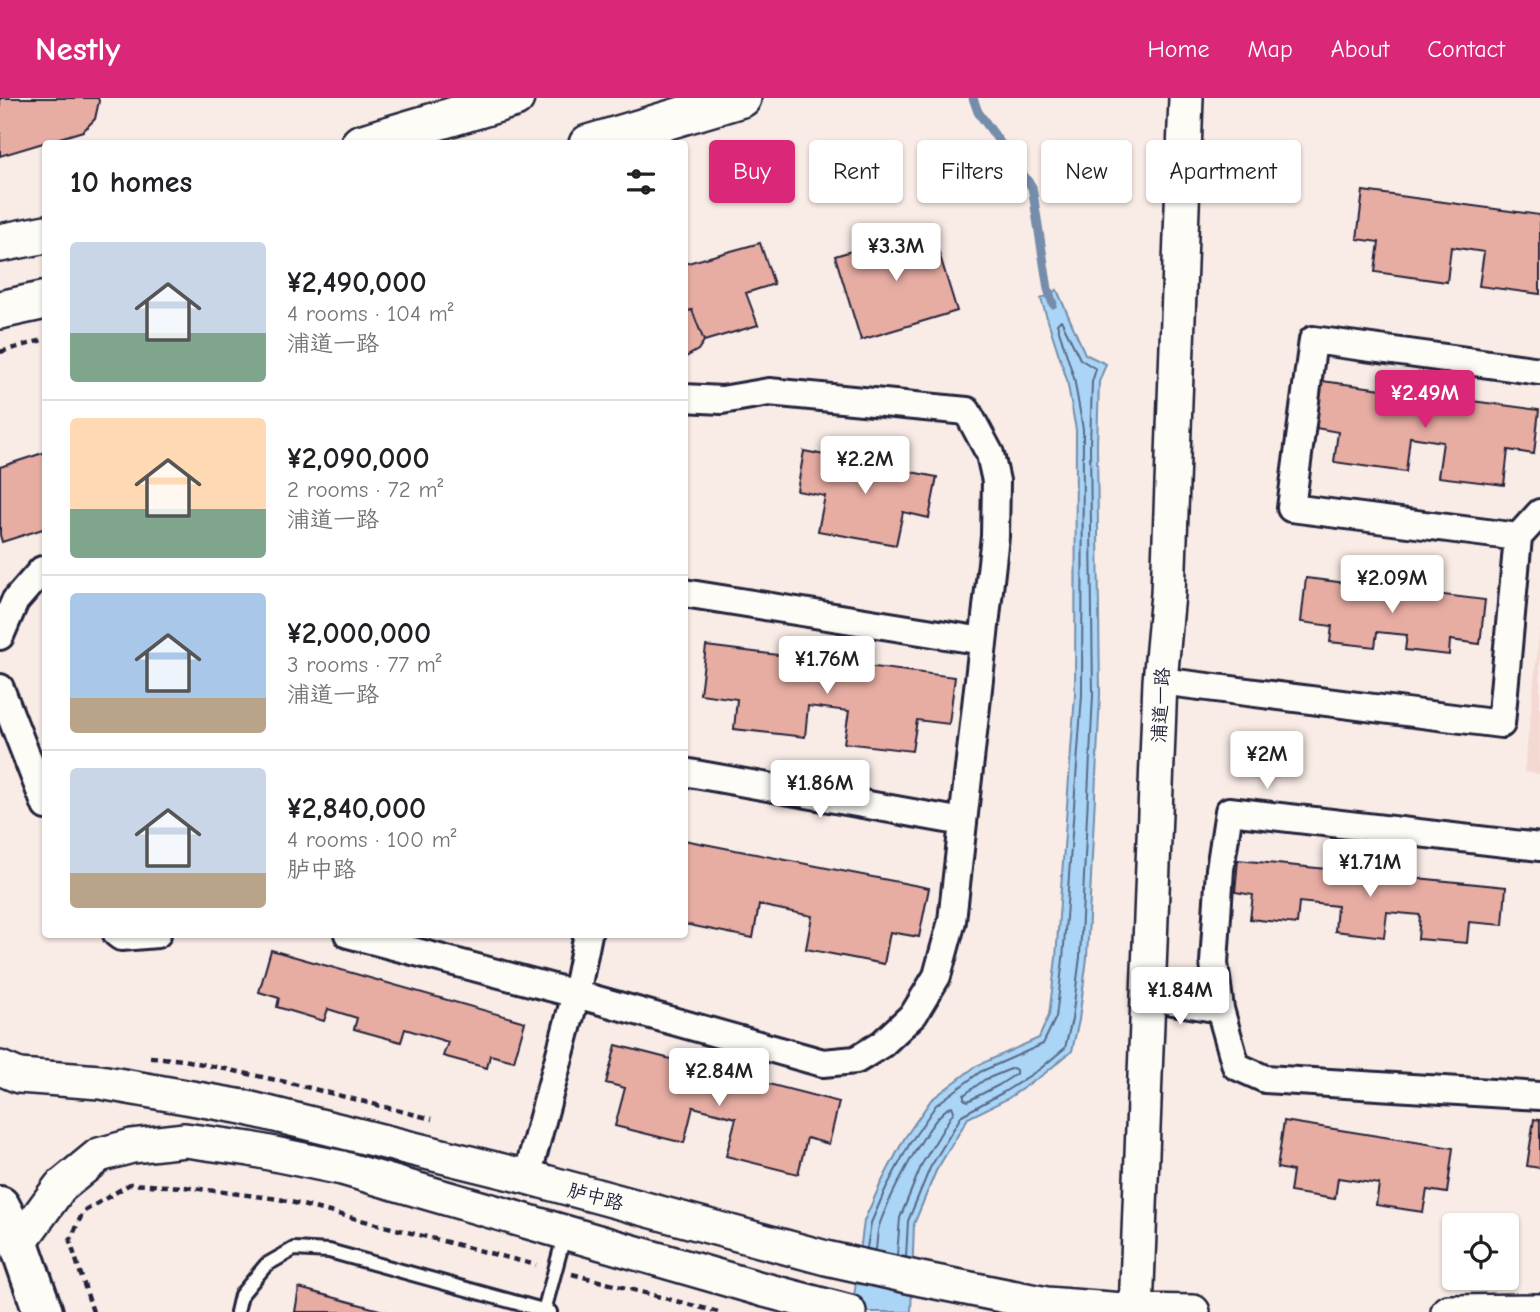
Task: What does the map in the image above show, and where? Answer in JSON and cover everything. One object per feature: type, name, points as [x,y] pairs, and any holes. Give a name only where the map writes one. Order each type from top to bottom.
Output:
[{"type":"highway","points":[[0,1206],[19,1243],[43,1312]]},
{"type":"main road","points":[[373,140],[514,98]]},
{"type":"main road","points":[[601,140],[742,98]]},
{"type":"main road","points":[[0,243],[42,235]]},
{"type":"main road","points":[[0,310],[42,301]]},
{"type":"street","name":"浦道一路","points":[[1136,1312],[1160,681],[1168,594],[1186,98]]},
{"type":"street","points":[[1518,537],[1291,508],[1313,340],[1540,371]]},
{"type":"street","points":[[363,938],[823,1063],[856,1060],[882,1044],[914,1014],[937,976],[952,920],[995,536],[996,481],[990,454],[967,411],[769,391],[722,400],[688,398]]},
{"type":"street","points":[[1160,681],[1502,724],[1518,537],[1540,513]]},
{"type":"street","points":[[0,636],[15,601],[42,570]]},
{"type":"street","points":[[688,594],[983,641]]},
{"type":"street","points":[[0,688],[42,794]]},
{"type":"street","points":[[688,773],[963,822]]},
{"type":"street","points":[[1540,847],[1229,811],[1220,869],[1214,962],[1220,1009],[1236,1066],[1265,1079],[1483,1090],[1540,1096]]},
{"type":"street","points":[[527,1177],[576,994],[586,938]]},
{"type":"street","points":[[1149,997],[1220,1009]]},
{"type":"street","name":"胪中路","points":[[0,1068],[19,1076],[100,1082],[243,1107],[527,1177],[826,1258],[921,1279],[1046,1304],[1136,1312],[1193,1312]]},
{"type":"street","points":[[19,1243],[60,1186],[99,1155],[132,1146],[185,1140],[250,1149],[342,1168],[844,1311]]},
{"type":"street","points":[[1448,1312],[1540,1311]]},
{"type":"lane","points":[[237,1312],[241,1294],[265,1265],[294,1249],[329,1251],[547,1311],[565,1232]]},
{"type":"path","points":[[0,352],[42,340]]},
{"type":"path","points":[[93,1312],[70,1241],[83,1212],[130,1184],[184,1187],[279,1199],[718,1312]]},
{"type":"shaded area","points":[[1540,627],[1540,774],[1524,772]]},
{"type":"water","points":[[1057,290],[1085,354],[1106,364],[1099,382],[1097,445],[1100,695],[1087,958],[1079,1020],[1072,1051],[1007,1099],[968,1118],[936,1171],[914,1224],[911,1312],[852,1312],[864,1221],[904,1139],[931,1100],[976,1066],[1039,1038],[1049,1015],[1056,958],[1075,695],[1076,430],[1067,380],[1041,299]]},
{"type":"building","points":[[0,98],[98,98],[95,119],[83,131],[53,140],[42,140],[42,143],[0,156]]},
{"type":"building","points":[[1363,191],[1540,215],[1540,294],[1479,286],[1484,252],[1451,247],[1447,282],[1375,272],[1379,242],[1357,239]]},
{"type":"building","points":[[931,227],[957,311],[861,340],[835,256]]},
{"type":"building","points":[[760,243],[774,284],[746,293],[758,325],[704,341],[698,350],[688,356],[688,263]]},
{"type":"building","points":[[760,243],[774,284],[746,293],[758,325],[704,341],[692,310],[688,311],[688,263]]},
{"type":"building","points":[[1322,381],[1539,410],[1534,454],[1508,450],[1504,485],[1438,477],[1443,442],[1410,437],[1406,472],[1334,462],[1338,432],[1316,428]]},
{"type":"building","points":[[804,451],[937,477],[929,518],[903,512],[896,545],[818,531],[825,496],[797,491]]},
{"type":"building","points":[[42,453],[42,529],[2,542],[0,467]]},
{"type":"building","points":[[1306,578],[1485,600],[1480,644],[1450,640],[1449,655],[1405,650],[1407,635],[1377,632],[1375,647],[1330,642],[1332,626],[1301,622]]},
{"type":"building","points":[[706,646],[955,677],[949,724],[917,720],[912,751],[844,743],[849,711],[808,706],[805,737],[734,729],[737,699],[700,694]]},
{"type":"building","points":[[688,841],[929,888],[919,937],[890,932],[884,964],[806,949],[812,916],[759,905],[753,938],[688,925]]},
{"type":"building","points":[[1238,860],[1506,887],[1503,925],[1469,922],[1467,943],[1418,939],[1420,915],[1387,912],[1384,937],[1335,931],[1337,906],[1299,902],[1297,924],[1250,919],[1253,895],[1235,892]]},
{"type":"building","points":[[271,950],[525,1022],[514,1061],[490,1055],[487,1068],[443,1056],[448,1042],[405,1029],[401,1042],[354,1029],[357,1018],[328,1009],[324,1021],[277,1007],[279,998],[259,992]]},
{"type":"building","points":[[616,1045],[839,1102],[829,1144],[807,1138],[798,1174],[726,1156],[736,1118],[693,1107],[684,1143],[615,1126],[625,1088],[606,1083]]},
{"type":"building","points":[[1534,1119],[1540,1120],[1540,1168],[1527,1166]]},
{"type":"building","points":[[1284,1121],[1453,1148],[1447,1193],[1427,1190],[1423,1212],[1376,1205],[1379,1184],[1338,1178],[1335,1199],[1290,1192],[1293,1171],[1277,1168]]},
{"type":"building","points":[[299,1288],[387,1312],[295,1312]]},
{"type":"waterway","points":[[973,98],[978,112],[1032,187],[1048,289],[1053,304]]}]
